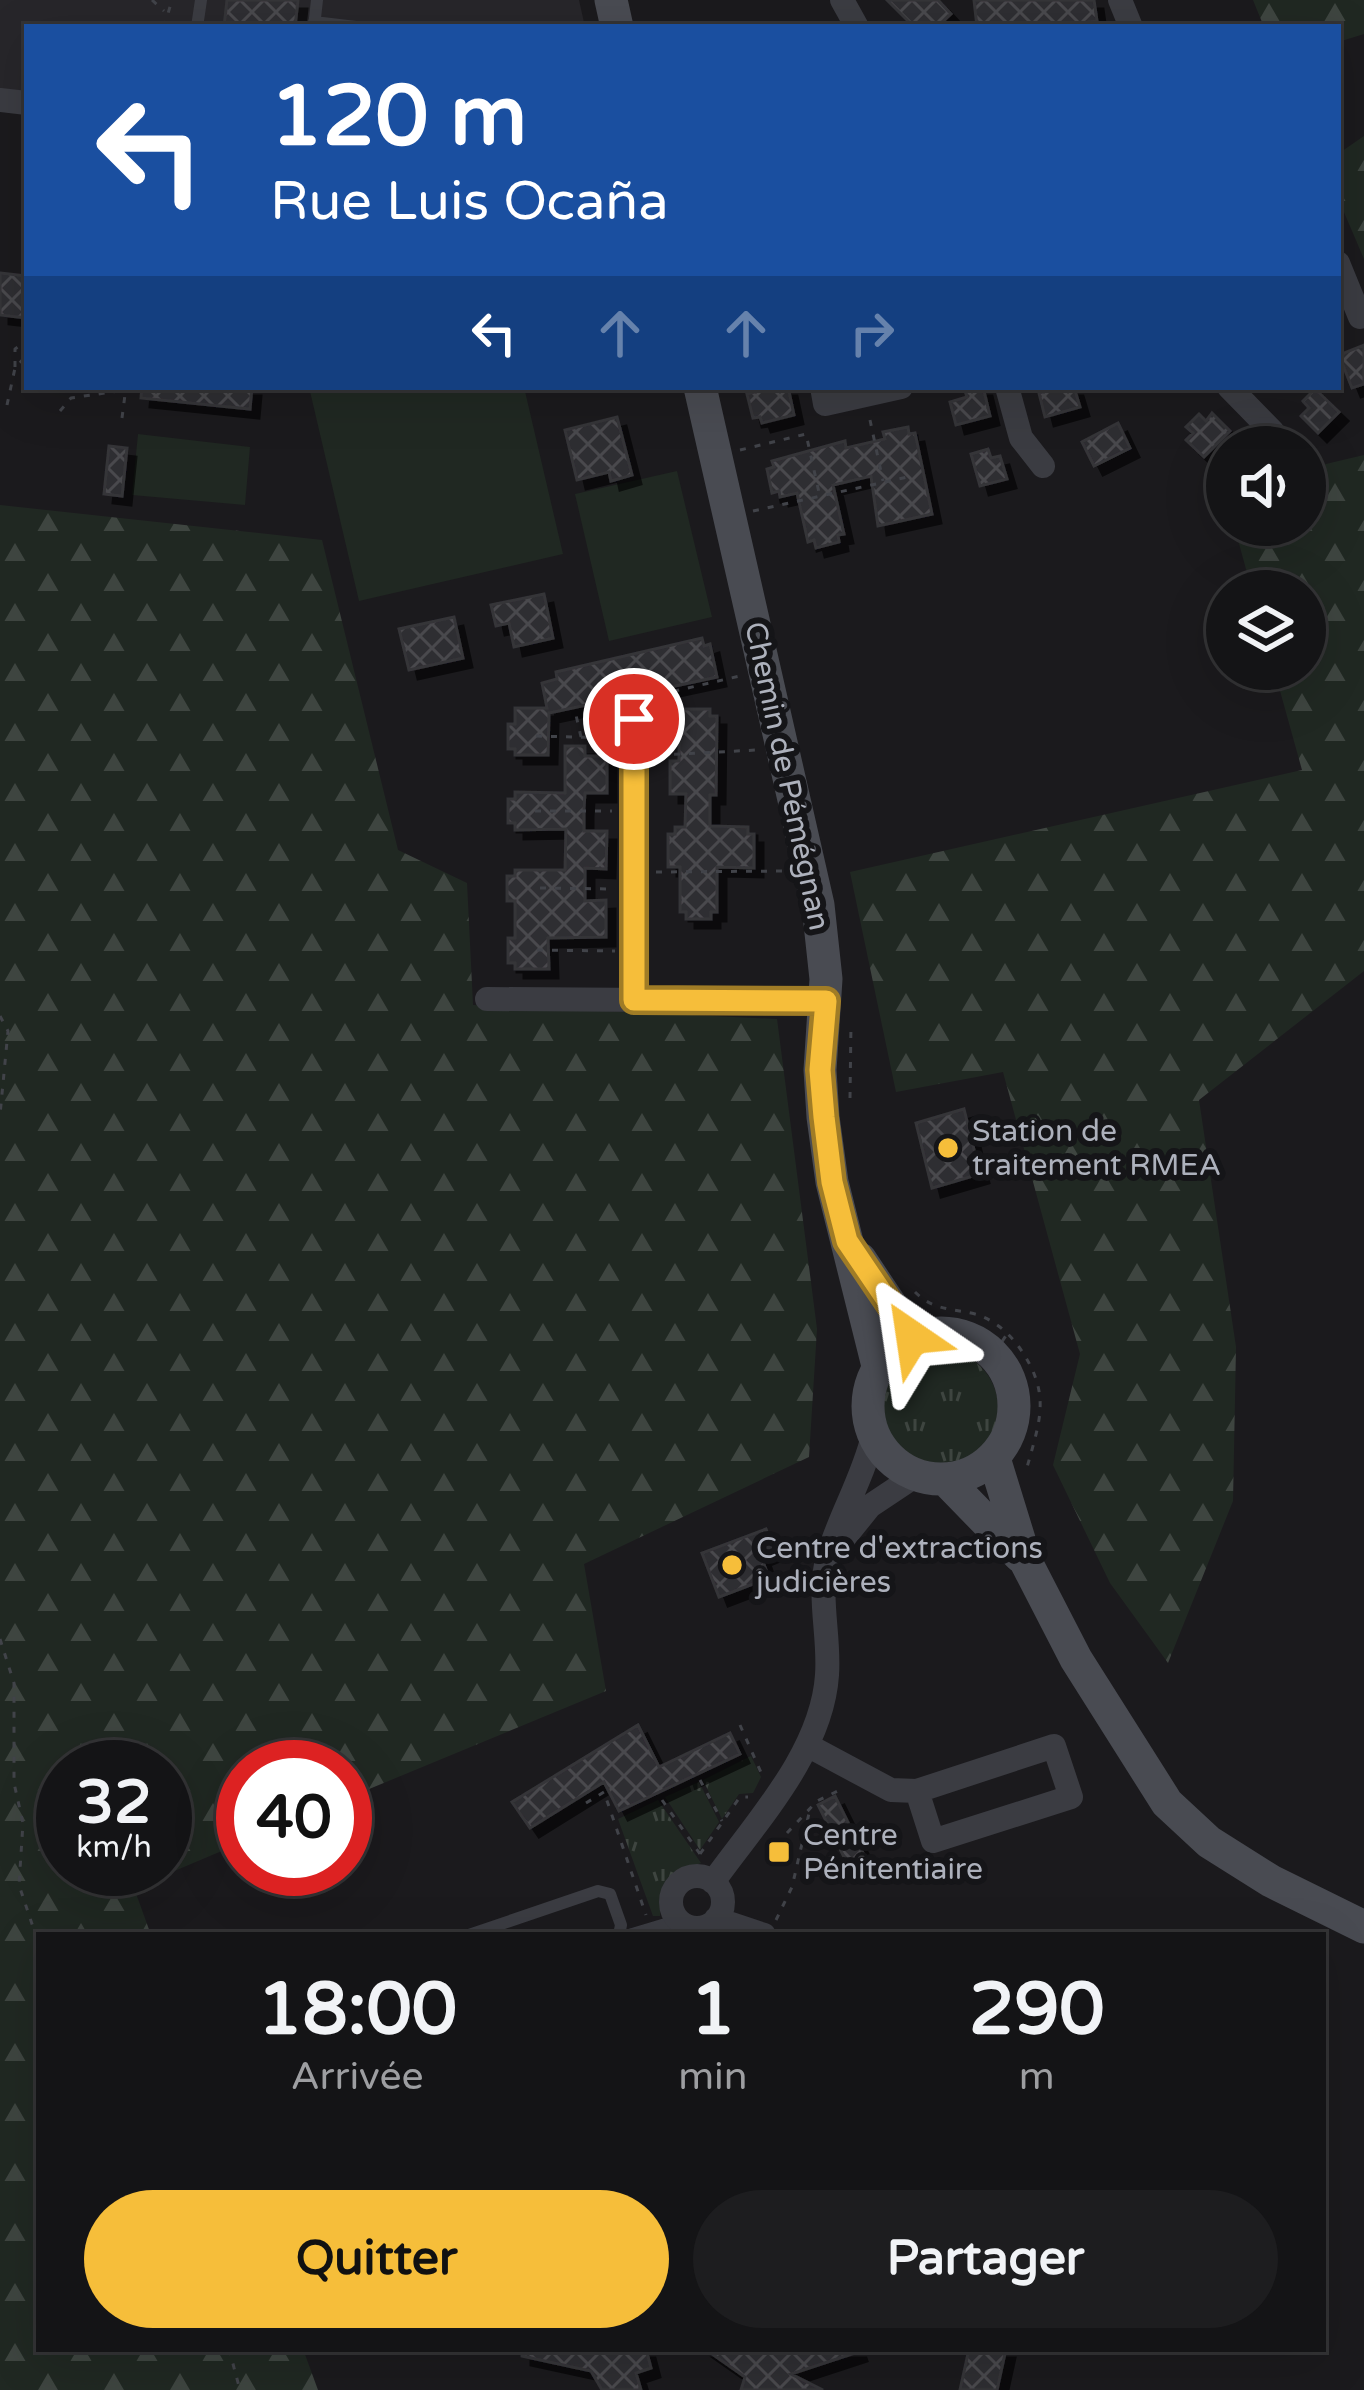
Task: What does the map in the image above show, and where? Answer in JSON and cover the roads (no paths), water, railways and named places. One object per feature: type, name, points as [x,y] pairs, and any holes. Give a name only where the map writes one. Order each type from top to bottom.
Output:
[{"type":"street","points":[[1341,270],[1360,317]]},
{"type":"street","name":"Chemin de Pémégnan","points":[[701,390],[824,941],[826,1001],[820,1070],[832,1182],[878,1366]]},
{"type":"street","points":[[816,400],[888,390]]},
{"type":"street","points":[[1008,390],[1021,438],[1042,466]]},
{"type":"street","points":[[1231,390],[1267,426]]},
{"type":"street","points":[[634,1000],[639,881],[636,723]]},
{"type":"street","points":[[487,999],[826,1001]]},
{"type":"street","name":"Chemin de Pémégnan","points":[[847,1241],[912,1337]]},
{"type":"street","points":[[769,1929],[716,1919],[693,1928],[679,1920],[672,1896],[681,1882],[710,1871],[807,1745],[827,1676],[823,1600],[828,1558],[866,1466],[873,1436],[868,1400],[878,1366],[912,1337],[933,1332],[1001,1343],[1015,1406],[1010,1434],[994,1458],[972,1473],[931,1478],[870,1506],[828,1558]]},
{"type":"street","points":[[873,1436],[890,1460],[931,1478],[1026,1562]]},
{"type":"street","points":[[994,1458],[1026,1562],[1076,1659],[1167,1803],[1209,1842],[1240,1862],[1364,1927]]},
{"type":"street","points":[[807,1745],[891,1790],[917,1791],[1054,1746],[1071,1797],[933,1841],[917,1791]]},
{"type":"street","points":[[710,1871],[722,1896],[716,1919]]},
{"type":"lane","points":[[478,1932],[598,1891],[610,1894],[620,1932]]},
{"type":"lane","points":[[638,1932],[679,1920]]},
{"type":"place","name":"Station de traitement RMEA","points":[[948,1148]]},
{"type":"place","name":"Centre d'extractions judicières","points":[[732,1565]]},
{"type":"place","name":"Centre Pénitentiaire","points":[[779,1852]]}]
